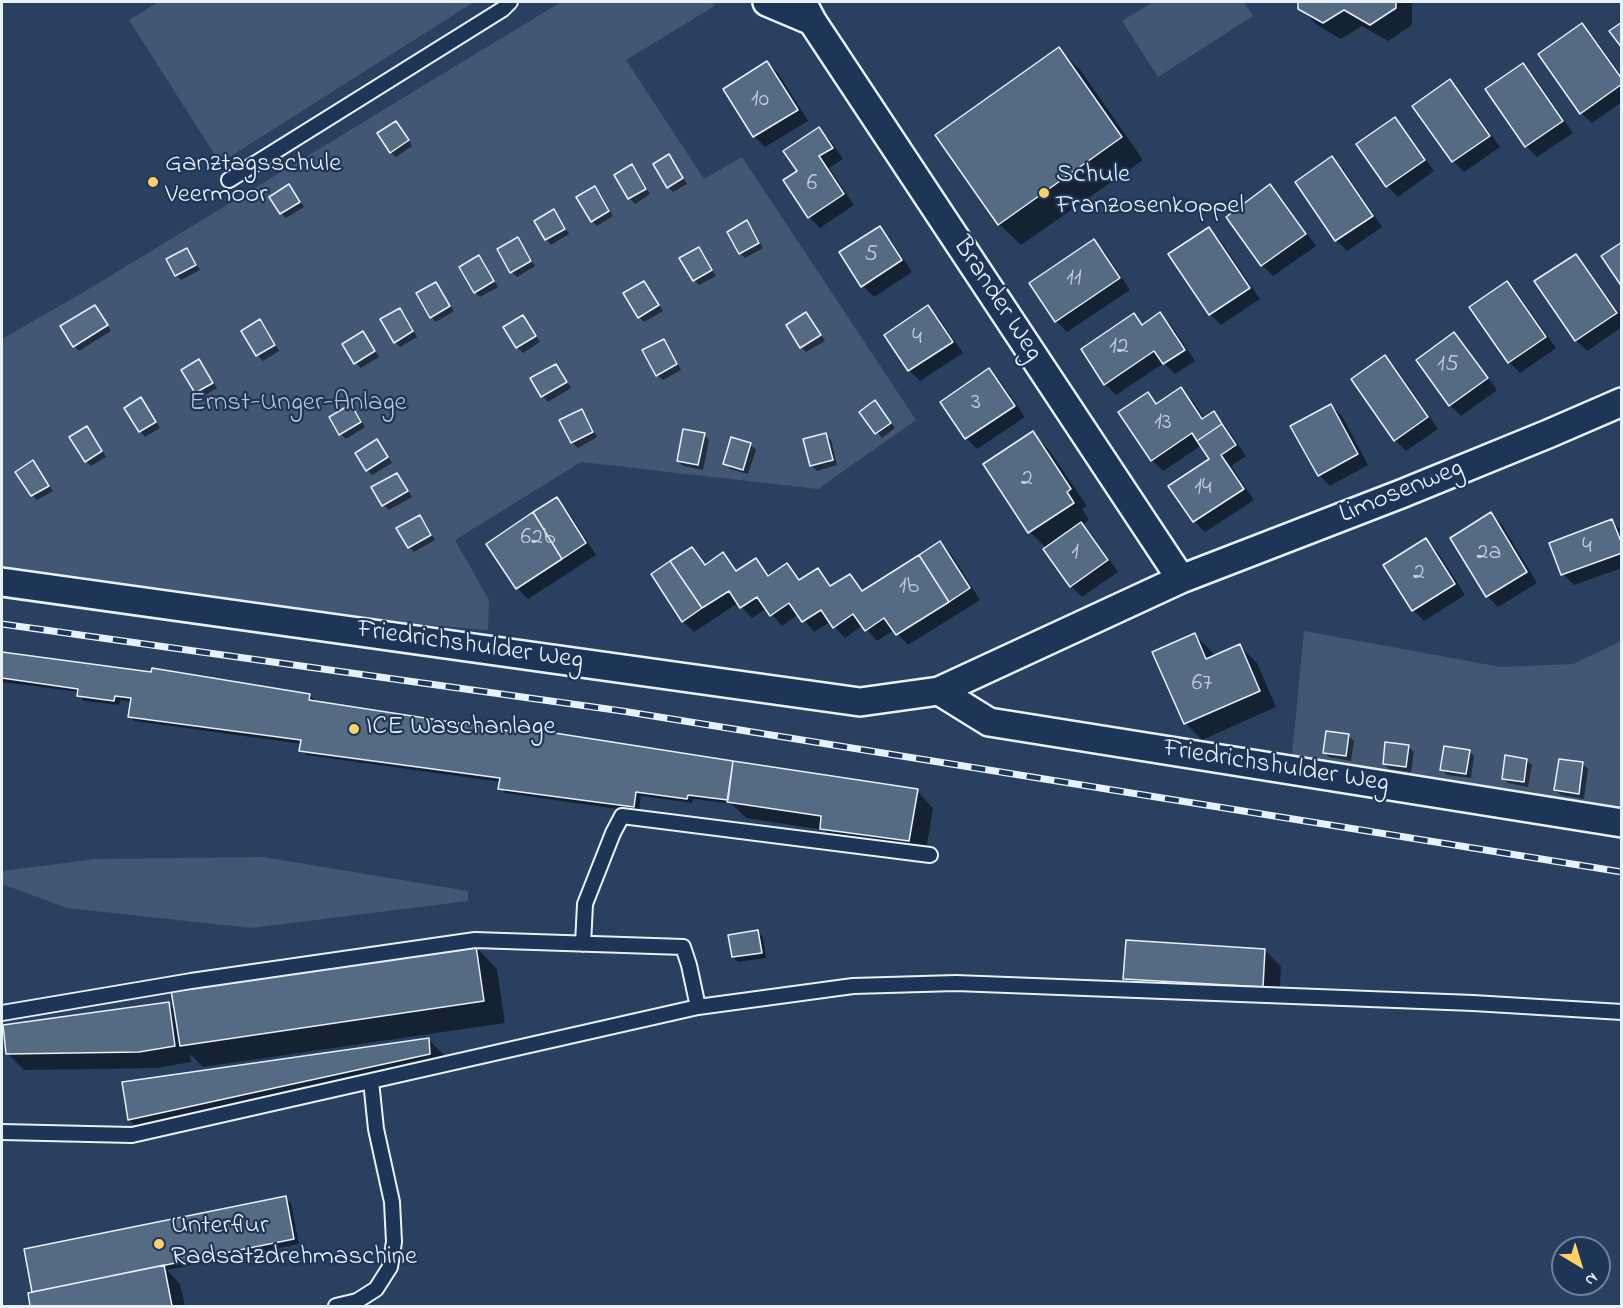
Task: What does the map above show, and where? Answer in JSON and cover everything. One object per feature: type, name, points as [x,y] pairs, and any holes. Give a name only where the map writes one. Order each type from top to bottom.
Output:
[{"type":"street","name":"Brander Weg","points":[[767,2],[807,11],[1181,579]]},
{"type":"street","name":"Limosenweg","points":[[1181,579],[1401,494],[1622,402]]},
{"type":"street","name":"Friedrichshulder Weg","points":[[2,582],[860,702],[939,691],[1181,579]]},
{"type":"street","name":"Friedrichshulder Weg","points":[[939,691],[989,722],[1622,823]]},
{"type":"lane","points":[[229,180],[503,9],[510,2]]},
{"type":"lane","points":[[583,944],[585,904],[622,816],[930,855]]},
{"type":"lane","points":[[2,1014],[191,981],[475,940],[683,947],[698,1007]]},
{"type":"lane","points":[[2,1132],[132,1135],[698,1007],[853,986],[956,983],[1473,1003],[1622,1012]]},
{"type":"lane","points":[[336,1306],[357,1301],[376,1289],[390,1267],[394,1242],[392,1202],[376,1129],[371,1081]]},
{"type":"green space","points":[[158,2],[474,2],[220,163],[129,20]]},
{"type":"green space","name":"Ernst-Unger-Anlage","points":[[561,2],[711,2],[716,5],[626,60],[704,179],[742,157],[916,420],[818,489],[581,462],[455,540],[489,600],[488,630],[2,586],[2,339],[82,293]]},
{"type":"green space","points":[[1153,2],[1244,2],[1253,16],[1158,77],[1122,21]]},
{"type":"green space","points":[[1304,631],[1501,667],[1573,664],[1621,641],[1621,808],[1292,756]]},
{"type":"green space","points":[[263,857],[468,891],[468,901],[251,928],[67,908],[2,884],[2,871],[95,859]]},
{"type":"building","points":[[1298,2],[1396,2],[1396,8],[1370,25],[1344,10],[1323,23],[1298,9]]},
{"type":"building","points":[[1622,22],[1622,48],[1609,31]]},
{"type":"building","points":[[1582,23],[1622,79],[1622,84],[1580,114],[1538,54]]},
{"type":"building","points":[[1059,47],[1122,137],[998,225],[935,135]]},
{"type":"building","points":[[767,61],[798,110],[753,137],[723,89]]},
{"type":"building","points":[[1523,63],[1563,121],[1525,147],[1485,89]]},
{"type":"building","points":[[1450,79],[1490,136],[1452,162],[1412,106]]},
{"type":"building","points":[[1395,117],[1425,160],[1386,187],[1356,144]]},
{"type":"building","points":[[396,121],[409,140],[390,153],[377,133]]},
{"type":"building","points":[[819,127],[833,148],[819,156],[844,194],[808,218],[783,180],[797,171],[783,151]]},
{"type":"building","points":[[669,154],[683,178],[667,188],[653,164]]},
{"type":"building","points":[[1332,156],[1373,216],[1335,241],[1295,182]]},
{"type":"building","points":[[632,164],[646,189],[628,199],[614,175]]},
{"type":"building","points":[[289,184],[300,202],[280,214],[269,197]]},
{"type":"building","points":[[1270,184],[1306,234],[1261,266],[1226,217]]},
{"type":"building","points":[[595,186],[609,211],[591,222],[576,197]]},
{"type":"building","points":[[554,209],[565,229],[545,240],[534,221]]},
{"type":"building","points":[[747,220],[759,243],[739,254],[727,232]]},
{"type":"building","points":[[880,226],[902,260],[861,287],[839,252]]},
{"type":"building","points":[[1209,227],[1250,288],[1209,315],[1168,254]]},
{"type":"building","points":[[518,237],[531,261],[510,273],[497,249]]},
{"type":"building","points":[[1094,239],[1120,278],[1055,322],[1029,283]]},
{"type":"building","points":[[1622,242],[1622,287],[1601,256]]},
{"type":"building","points":[[699,247],[712,270],[693,281],[679,258]]},
{"type":"building","points":[[187,248],[196,265],[175,276],[166,259]]},
{"type":"building","points":[[1576,254],[1617,313],[1575,341],[1534,281]]},
{"type":"building","points":[[479,255],[494,281],[474,293],[459,267]]},
{"type":"building","points":[[644,281],[659,305],[638,318],[623,293]]},
{"type":"building","points":[[1507,281],[1546,337],[1508,363],[1469,307]]},
{"type":"building","points":[[436,282],[450,306],[430,318],[416,293]]},
{"type":"building","points":[[95,305],[108,325],[73,347],[60,326]]},
{"type":"building","points":[[928,305],[953,342],[908,371],[884,335]]},
{"type":"building","points":[[400,308],[413,331],[394,343],[380,319]]},
{"type":"building","points":[[806,312],[821,335],[800,348],[786,325]]},
{"type":"building","points":[[1160,312],[1185,350],[1163,364],[1154,351],[1104,385],[1081,349],[1134,313],[1142,325]]},
{"type":"building","points":[[523,315],[536,336],[516,348],[503,327]]},
{"type":"building","points":[[260,319],[275,345],[256,356],[241,331]]},
{"type":"building","points":[[363,331],[375,351],[354,364],[342,344]]},
{"type":"building","points":[[1454,332],[1488,378],[1449,406],[1416,360]]},
{"type":"building","points":[[664,339],[677,364],[656,376],[642,350]]},
{"type":"building","points":[[1385,355],[1428,417],[1394,441],[1351,379]]},
{"type":"building","points":[[199,359],[213,383],[195,393],[181,370]]},
{"type":"building","points":[[556,364],[567,382],[541,397],[530,378]]},
{"type":"building","points":[[989,368],[1015,406],[965,439],[940,402]]},
{"type":"building","points":[[1181,387],[1202,419],[1214,411],[1222,424],[1197,441],[1192,433],[1151,461],[1118,412],[1148,392],[1156,404]]},
{"type":"building","points":[[141,397],[156,422],[139,432],[124,408]]},
{"type":"building","points":[[875,400],[891,423],[875,434],[859,412]]},
{"type":"building","points":[[351,404],[361,422],[339,435],[329,417]]},
{"type":"building","points":[[1331,404],[1358,454],[1318,476],[1290,426]]},
{"type":"building","points":[[582,409],[593,432],[571,443],[559,420]]},
{"type":"building","points":[[1222,424],[1236,445],[1221,455],[1244,489],[1193,522],[1168,486],[1209,459],[1197,441]]},
{"type":"building","points":[[87,426],[102,451],[85,462],[69,437]]},
{"type":"building","points":[[683,429],[705,433],[698,465],[677,461]]},
{"type":"building","points":[[1033,431],[1071,489],[1067,492],[1074,503],[1028,533],[983,464]]},
{"type":"building","points":[[826,433],[833,460],[810,466],[803,439]]},
{"type":"building","points":[[731,437],[751,443],[743,470],[723,464]]},
{"type":"building","points":[[377,439],[388,457],[366,471],[355,453]]},
{"type":"building","points":[[33,460],[49,486],[31,496],[15,472]]},
{"type":"building","points":[[397,473],[408,491],[382,506],[371,487]]},
{"type":"building","points":[[557,497],[586,543],[562,559],[533,512]]},
{"type":"building","points":[[533,512],[562,559],[516,589],[486,544]]},
{"type":"building","points":[[1491,512],[1527,572],[1486,597],[1450,538]]},
{"type":"building","points":[[420,515],[431,535],[408,548],[396,528]]},
{"type":"building","points":[[1612,519],[1622,544],[1622,553],[1561,575],[1549,543]]},
{"type":"building","points":[[1081,522],[1108,560],[1070,587],[1043,549]]},
{"type":"building","points":[[1426,538],[1455,584],[1412,611],[1383,565]]},
{"type":"building","points":[[940,541],[970,588],[949,602],[919,555]]},
{"type":"building","points":[[692,547],[705,565],[723,552],[736,571],[756,558],[768,576],[787,563],[799,580],[818,568],[830,586],[850,574],[862,591],[919,555],[949,602],[896,635],[884,618],[865,631],[853,614],[833,628],[821,610],[802,622],[789,603],[770,616],[757,597],[740,608],[729,591],[702,608],[670,561]]},
{"type":"building","points":[[670,561],[702,608],[682,622],[651,574]]},
{"type":"building","points":[[1195,633],[1206,659],[1240,644],[1260,691],[1184,724],[1152,652]]},
{"type":"building","name":"ICE Waschanlage","points":[[2,652],[151,672],[152,668],[310,694],[309,700],[509,731],[510,726],[733,761],[728,800],[688,795],[687,799],[636,792],[634,807],[498,789],[500,778],[299,751],[301,740],[128,717],[131,698],[115,696],[114,701],[77,696],[78,689],[2,678]]},
{"type":"building","points":[[1326,731],[1349,734],[1346,756],[1323,753]]},
{"type":"building","points":[[1385,742],[1409,745],[1406,767],[1383,764]]},
{"type":"building","points":[[1444,746],[1470,750],[1466,774],[1440,770]]},
{"type":"building","points":[[1505,755],[1527,759],[1524,782],[1502,779]]},
{"type":"building","points":[[1559,759],[1583,762],[1579,794],[1554,790]]},
{"type":"building","points":[[733,761],[918,789],[909,841],[820,829],[821,816],[727,802]]},
{"type":"building","points":[[758,930],[762,953],[732,957],[728,935]]},
{"type":"building","points":[[1126,940],[1265,949],[1263,987],[1123,979]]},
{"type":"building","points":[[476,946],[484,1001],[180,1046],[171,990]]},
{"type":"building","points":[[169,1002],[175,1046],[139,1052],[6,1054],[3,1025]]},
{"type":"building","points":[[429,1038],[430,1054],[128,1120],[122,1082]]},
{"type":"building","name":"Unterflur Radsatzdrehmaschine","points":[[286,1196],[294,1239],[32,1292],[24,1249]]},
{"type":"building","points":[[164,1265],[172,1306],[30,1306],[28,1293]]},
{"type":"railway","points":[[2,624],[622,711],[1622,872]]},
{"type":"place","name":"Ganztagsschule Veermoor","points":[[153,182]]},
{"type":"place","name":"Schule Franzosenkoppel","points":[[1044,193]]},
{"type":"place","name":"ICE Waschanlage","points":[[354,729]]},
{"type":"place","name":"Unterflur Radsatzdrehmaschine","points":[[159,1244]]}]
